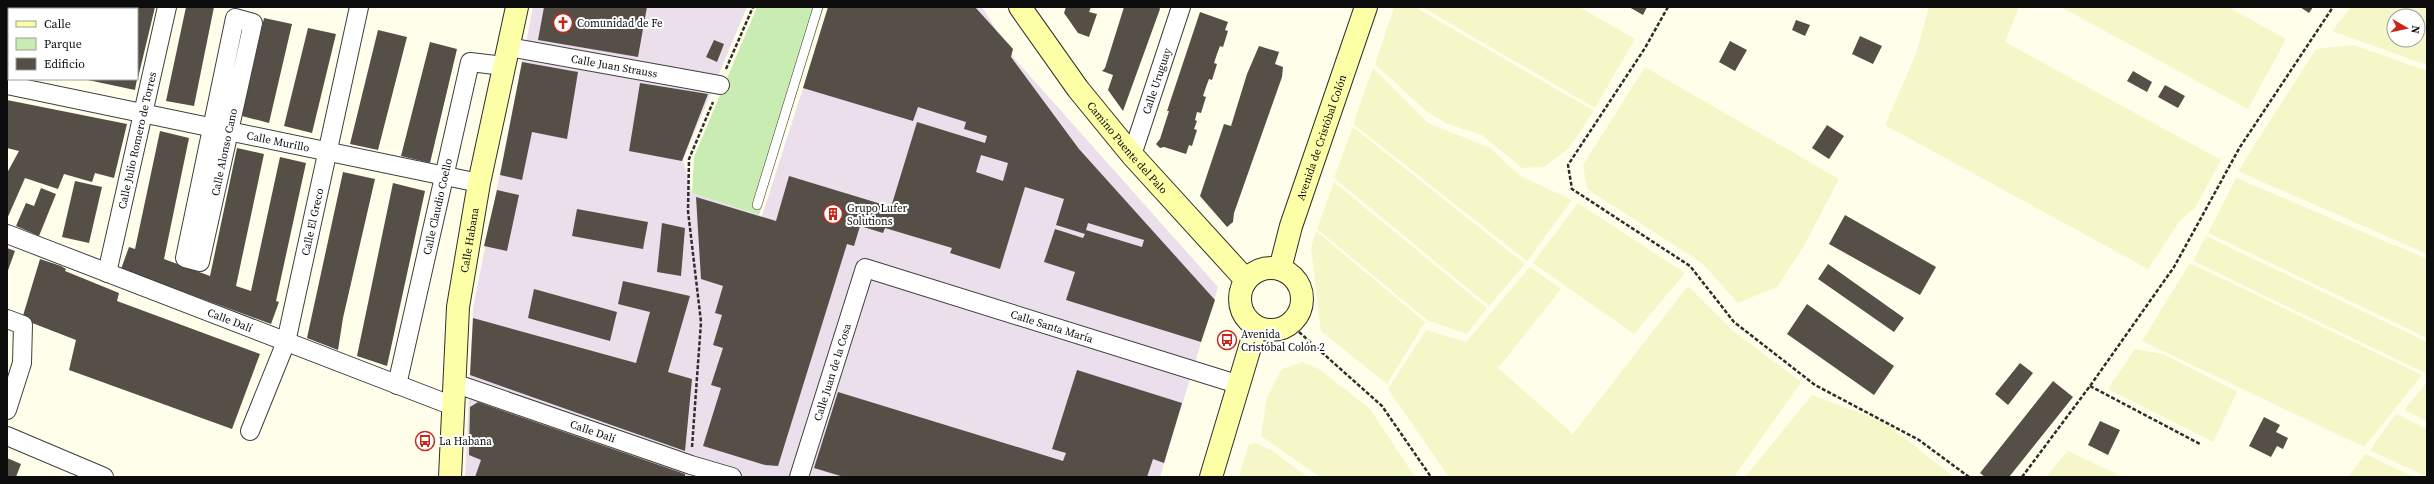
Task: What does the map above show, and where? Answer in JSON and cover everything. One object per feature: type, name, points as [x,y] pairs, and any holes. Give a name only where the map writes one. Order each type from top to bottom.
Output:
[{"type":"street","name":"Calle Julio Romero de Torres","points":[[107,273],[167,7]]},
{"type":"street","name":"Calle El Greco","points":[[250,431],[286,342],[359,7]]},
{"type":"street","name":"Calle Habana","points":[[450,477],[458,307],[479,183],[517,7]]},
{"type":"street","name":"Calle Uruguay","points":[[1132,155],[1182,7]]},
{"type":"street","name":"Avenida de Cristóbal Colón","points":[[1280,269],[1291,226],[1366,7]]},
{"type":"street","name":"Camino Puente del Palo","points":[[1028,11],[1078,89],[1132,155],[1246,280]]},
{"type":"street","name":"Calle Alonso Cano","points":[[221,129],[185,258],[200,262],[221,129],[235,18],[253,23],[221,129]]},
{"type":"street","name":"Calle Juan Strauss","points":[[506,56],[720,85]]},
{"type":"street","name":"Calle Claudio Coello","points":[[398,385],[470,62],[506,56]]},
{"type":"street","name":"Calle Murillo","points":[[7,85],[479,183]]},
{"type":"street","name":"Calle Dalí","points":[[7,234],[453,406]]},
{"type":"street","name":"Calle Santa María","points":[[865,268],[1240,385]]},
{"type":"street","name":"Calle Juan de la Cosa","points":[[799,477],[865,268]]},
{"type":"street","points":[[1260,269],[1280,269],[1291,274],[1301,289],[1302,306],[1290,324],[1275,331],[1256,327],[1244,316],[1239,297],[1246,280],[1260,269]]},
{"type":"street","points":[[7,318],[22,325],[22,363],[7,410]]},
{"type":"street","points":[[1211,477],[1240,385],[1256,327]]},
{"type":"street","name":"Calle Dalí","points":[[454,383],[691,465],[732,477]]},
{"type":"street","points":[[7,436],[104,477]]},
{"type":"lane","points":[[757,205],[818,7]]},
{"type":"path","points":[[691,465],[701,322],[688,211],[689,159],[752,7]]},
{"type":"path","points":[[1668,7],[1645,48],[1568,166],[1572,189],[1690,266],[1734,322],[1815,385],[1919,440],[1969,477]]},
{"type":"path","points":[[2022,477],[2090,386],[2174,267],[2240,146],[2333,7]]},
{"type":"path","points":[[1290,324],[1382,406],[1431,477]]},
{"type":"path","points":[[2090,386],[2200,444]]},
{"type":"shaded area","points":[[533,7],[747,7],[683,160],[692,193],[762,216],[829,7],[982,7],[1013,57],[1218,287],[1160,477],[465,477],[473,308]]},
{"type":"green space","points":[[757,7],[824,7],[759,215],[692,193],[694,157]]},
{"type":"green space","points":[[1394,7],[1415,7],[1594,111],[1569,148],[1544,167],[1522,168],[1482,135],[1445,123],[1425,110],[1375,64]]},
{"type":"green space","points":[[1422,7],[1579,7],[1635,39],[1595,108]]},
{"type":"green space","points":[[1929,7],[2019,7],[2005,42],[2221,160],[2195,208],[2181,219],[2148,269],[1885,125],[1916,54]]},
{"type":"green space","points":[[2061,7],[2228,7],[2286,39],[2248,109]]},
{"type":"green space","points":[[2351,7],[2427,7],[2427,65],[2332,31]]},
{"type":"green space","points":[[2354,45],[2427,71],[2427,254],[2238,171],[2316,49]]},
{"type":"green space","points":[[1645,67],[1839,179],[1804,246],[1777,287],[1738,303],[1702,263],[1587,189],[1583,165]]},
{"type":"green space","points":[[1373,68],[1428,123],[1490,148],[1520,176],[1572,200],[1527,261],[1353,124]]},
{"type":"green space","points":[[1353,127],[1525,264],[1489,306],[1334,178]]},
{"type":"green space","points":[[2236,178],[2427,259],[2427,338],[2208,233]]},
{"type":"green space","points":[[1334,182],[1487,308],[1467,334],[1427,320],[1317,229]]},
{"type":"green space","points":[[1578,203],[1685,273],[1634,334],[1533,263]]},
{"type":"green space","points":[[1316,231],[1425,322],[1387,384],[1321,331],[1311,248]]},
{"type":"green space","points":[[2206,236],[2427,342],[2427,374],[2193,261]]},
{"type":"green space","points":[[2190,263],[2422,375],[2364,447],[2142,341]]},
{"type":"green space","points":[[1530,267],[1561,289],[1498,368],[1573,434],[1688,286],[1734,332],[1801,382],[1734,477],[1449,477],[1388,389],[1426,330],[1466,342]]},
{"type":"green space","points":[[2135,349],[2163,354],[2237,392],[2213,442],[2108,389]]},
{"type":"green space","points":[[1302,362],[1319,369],[1370,409],[1415,477],[1320,477],[1261,436],[1267,397],[1282,369]]},
{"type":"green space","points":[[2427,382],[2427,421],[2404,410]]},
{"type":"green space","points":[[1812,395],[1884,422],[1954,477],[1745,477]]},
{"type":"green space","points":[[2396,414],[2427,429],[2427,477],[2370,450]]},
{"type":"green space","points":[[1256,443],[1271,450],[1308,477],[1239,477],[1249,444]]},
{"type":"green space","points":[[2068,451],[2123,477],[2046,477]]},
{"type":"green space","points":[[2365,454],[2414,477],[2348,477]]},
{"type":"building","points":[[155,7],[138,78],[138,8],[13,8]]},
{"type":"building","points":[[186,7],[214,7],[194,106],[166,101]]},
{"type":"building","points":[[544,7],[647,7],[638,57],[538,40]]},
{"type":"building","points":[[828,7],[975,7],[1013,49],[1011,57],[1079,149],[1215,300],[1201,342],[1066,300],[1075,272],[1044,262],[1055,229],[1083,238],[1085,234],[1056,225],[1064,199],[1025,187],[1000,269],[950,253],[952,248],[885,228],[883,233],[860,226],[854,246],[847,244],[778,466],[765,465],[703,446],[721,388],[711,385],[723,348],[713,345],[722,315],[715,313],[723,286],[701,279],[696,197],[776,221],[789,176],[891,207],[917,122],[985,143],[987,136],[964,129],[966,122],[918,107],[913,121],[803,88]],"holes":[[[981,155],[1008,163],[1003,181],[976,172]],[[1088,223],[1144,240],[1142,247],[1086,230]]]},
{"type":"building","points":[[1066,7],[1091,7],[1089,12],[1097,14],[1089,37],[1078,33],[1064,13]]},
{"type":"building","points":[[1124,7],[1159,7],[1160,9],[1123,111],[1108,90],[1113,75],[1102,71],[1105,68]]},
{"type":"building","points":[[1629,7],[1647,7],[1643,15]]},
{"type":"building","points":[[2300,7],[2313,7],[2309,13]]},
{"type":"building","points":[[1200,12],[1228,22],[1225,30],[1228,31],[1223,47],[1220,46],[1214,63],[1217,64],[1212,80],[1209,79],[1203,96],[1206,97],[1201,113],[1197,112],[1195,120],[1197,121],[1194,129],[1197,130],[1192,146],[1189,145],[1186,154],[1164,147],[1160,148],[1156,144],[1160,139],[1169,111],[1167,111]]},
{"type":"building","points":[[264,18],[292,24],[269,123],[242,116]]},
{"type":"building","points":[[1796,20],[1810,25],[1805,36],[1792,30]]},
{"type":"building","points":[[308,28],[336,34],[312,133],[284,126]]},
{"type":"building","points":[[378,30],[407,37],[378,150],[350,144]]},
{"type":"building","points":[[1860,36],[1882,46],[1873,64],[1852,54]]},
{"type":"building","points":[[714,40],[724,44],[717,62],[706,57]]},
{"type":"building","points":[[1730,41],[1747,50],[1735,71],[1719,62]]},
{"type":"building","points":[[430,42],[457,49],[430,163],[401,156]]},
{"type":"building","points":[[1259,46],[1279,52],[1275,64],[1283,67],[1282,77],[1234,213],[1233,222],[1227,227],[1200,196],[1224,124],[1231,126],[1247,74]]},
{"type":"building","points":[[522,62],[578,72],[567,139],[532,132],[522,180],[500,175]]},
{"type":"building","points":[[2133,71],[2152,82],[2147,92],[2127,81]]},
{"type":"building","points":[[88,80],[137,80],[135,90]]},
{"type":"building","points":[[640,83],[708,94],[682,161],[629,151]]},
{"type":"building","points":[[2165,85],[2185,96],[2178,108],[2158,97]]},
{"type":"building","points":[[7,100],[127,124],[114,178],[95,173],[92,182],[64,174],[58,189],[25,178],[7,219],[7,173],[19,151],[7,148]]},
{"type":"building","points":[[1827,125],[1844,136],[1829,159],[1812,148]]},
{"type":"building","points":[[160,131],[189,138],[164,259],[210,276],[237,148],[264,154],[236,286],[251,291],[280,157],[306,163],[276,301],[279,302],[271,324],[121,269],[129,247],[135,249]]},
{"type":"building","points":[[343,172],[375,179],[343,318],[338,350],[307,338]]},
{"type":"building","points":[[75,181],[102,187],[89,243],[62,237]]},
{"type":"building","points":[[393,183],[425,191],[387,366],[357,356]]},
{"type":"building","points":[[41,188],[56,194],[39,236],[16,226],[26,203],[34,206]]},
{"type":"building","points":[[497,190],[519,195],[507,251],[484,246]]},
{"type":"building","points":[[577,209],[648,222],[643,249],[572,236]]},
{"type":"building","points":[[1845,215],[1936,267],[1920,295],[1829,244]]},
{"type":"building","points":[[662,223],[685,228],[681,276],[657,272]]},
{"type":"building","points":[[7,248],[15,251],[7,273]]},
{"type":"building","points":[[40,259],[61,266],[66,269],[65,271],[119,293],[117,301],[260,354],[232,429],[69,370],[76,340],[22,319]]},
{"type":"building","points":[[1828,264],[1904,318],[1894,332],[1818,279]]},
{"type":"building","points":[[623,281],[690,296],[668,372],[692,379],[685,451],[470,375],[473,318],[636,363],[650,312],[618,304]]},
{"type":"building","points":[[534,289],[617,312],[610,341],[528,318]]},
{"type":"building","points":[[1807,304],[1894,366],[1874,395],[1787,334]]},
{"type":"building","points":[[2020,363],[2033,373],[2008,405],[1995,394]]},
{"type":"building","points":[[1077,370],[1182,403],[1164,463],[1153,459],[1147,477],[844,477],[814,468],[838,392],[1063,461],[1066,453],[1052,449]]},
{"type":"building","points":[[2053,381],[2073,397],[2009,477],[1985,477],[1980,473]]},
{"type":"building","points":[[478,402],[685,474],[685,477],[475,477],[481,460],[469,455],[470,407]]},
{"type":"building","points":[[2264,417],[2280,425],[2276,432],[2288,438],[2283,449],[2277,446],[2271,457],[2249,446]]},
{"type":"building","points":[[2100,421],[2120,430],[2108,455],[2088,445]]},
{"type":"building","points":[[7,458],[21,464],[16,477],[7,477]]},
{"type":"place","name":"Comunidad de Fe","points":[[563,23]]},
{"type":"place","name":"Grupo Lufer Solutions","points":[[833,214]]},
{"type":"place","name":"Avenida Cristóbal Colón 2","points":[[1227,340]]},
{"type":"place","name":"La Habana","points":[[425,441]]}]
